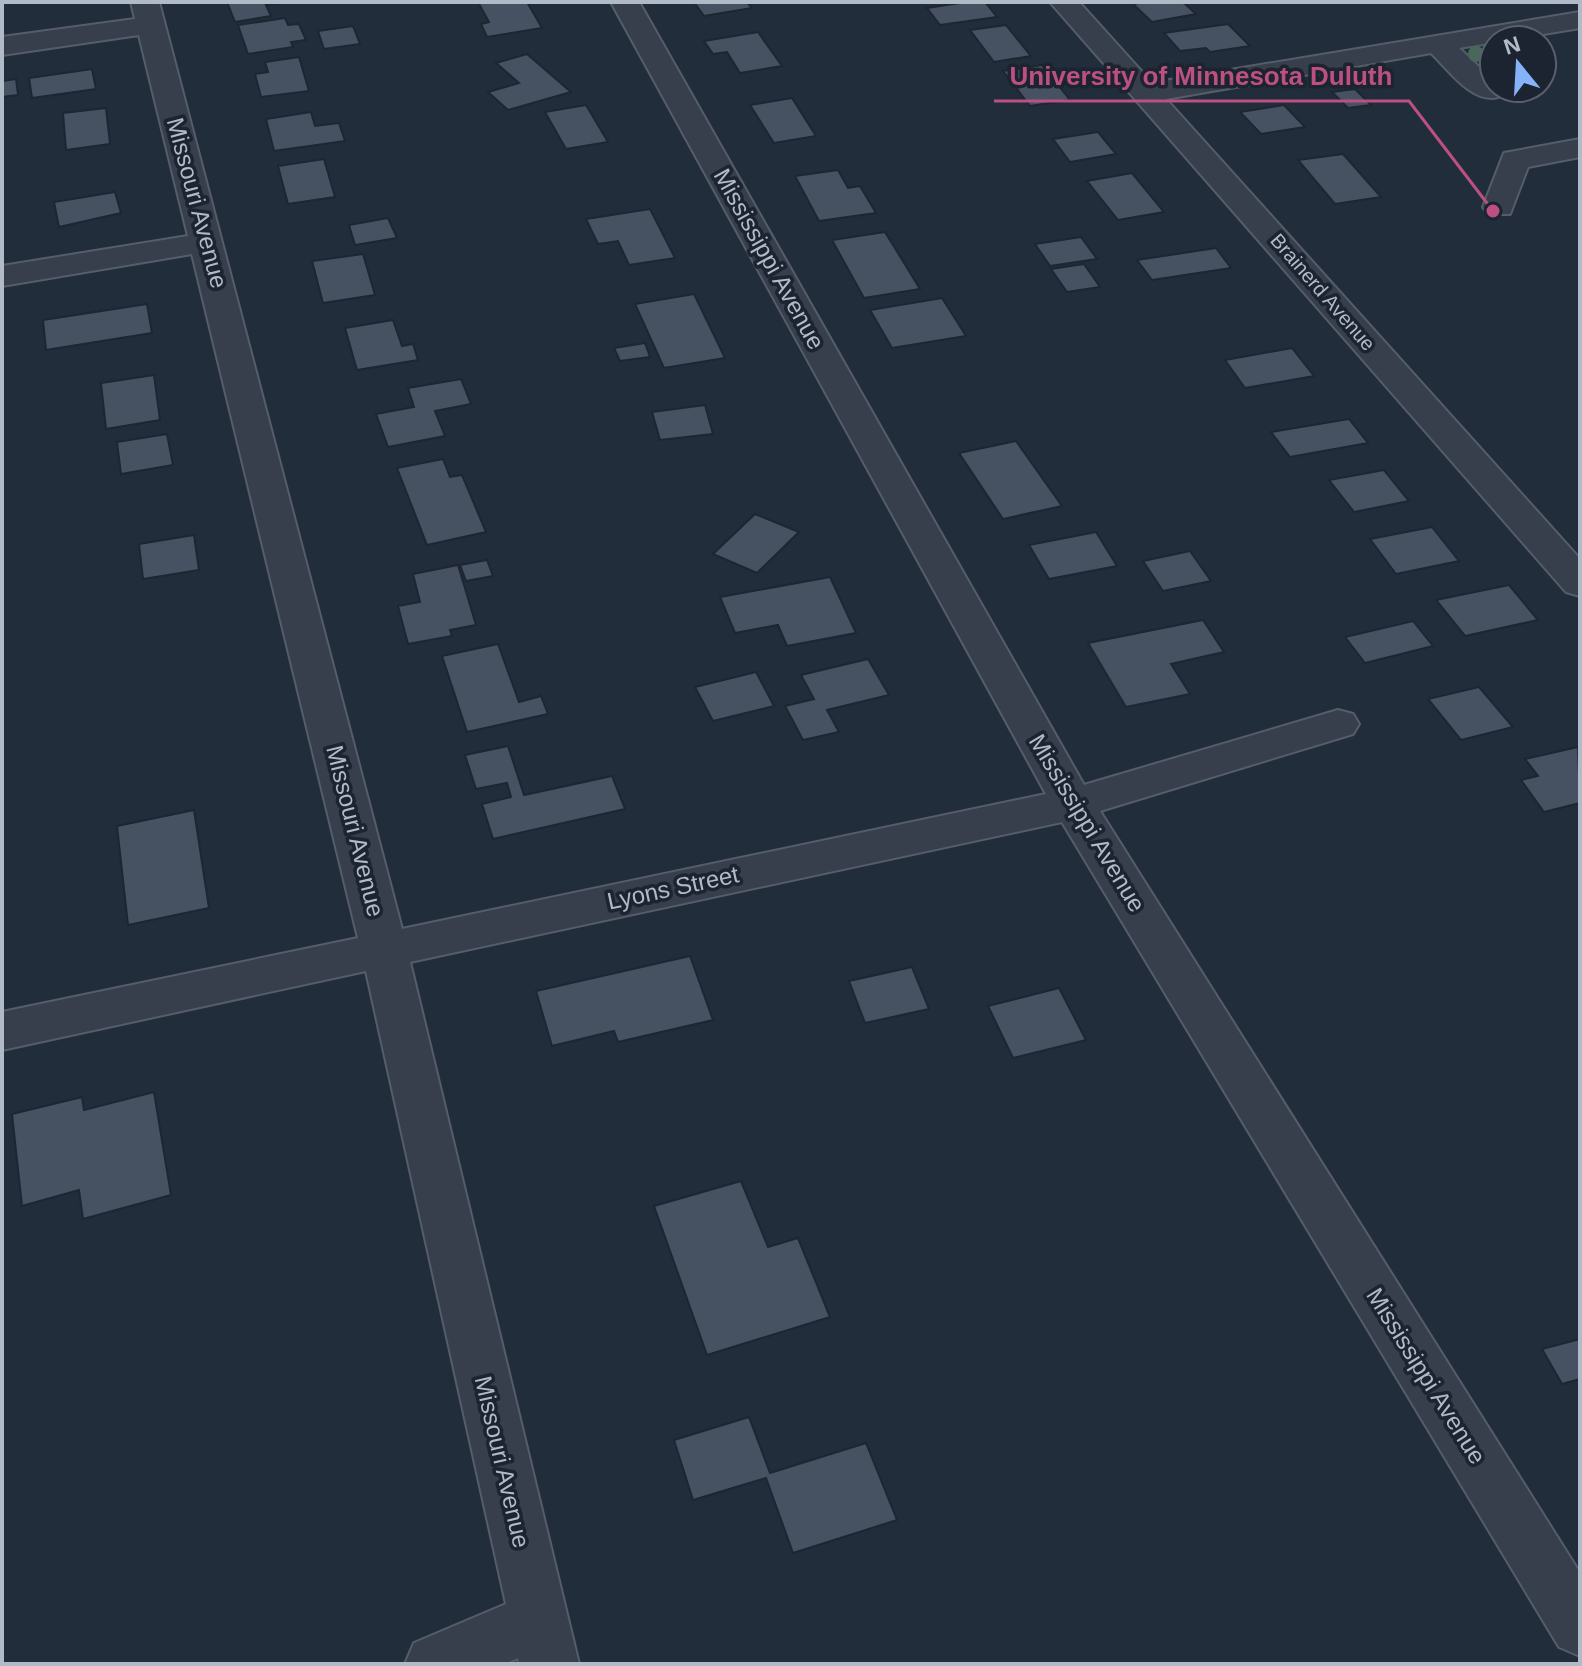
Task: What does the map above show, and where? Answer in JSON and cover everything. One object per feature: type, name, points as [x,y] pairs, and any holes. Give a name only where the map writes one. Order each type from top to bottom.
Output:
[{"type":"street","name":"Mississippi Avenue","points":[[625,2],[1073,804],[1580,1627]]},
{"type":"street","name":"Brainerd Avenue","points":[[1064,2],[1580,583]]},
{"type":"street","points":[[1518,2],[1546,24]]},
{"type":"street","points":[[2,46],[148,13]]},
{"type":"street","name":"Missouri Avenue","points":[[148,13],[384,948],[544,1642]]},
{"type":"street","points":[[1554,24],[1580,20]]},
{"type":"street","points":[[1558,34],[1580,53]]},
{"type":"street","points":[[1147,93],[1478,36]]},
{"type":"street","points":[[1437,43],[1478,82]]},
{"type":"street","points":[[1499,207],[1515,160],[1580,148]]},
{"type":"street","points":[[2,276],[208,242]]},
{"type":"street","name":"Lyons Street","points":[[2,1031],[1073,804],[1338,724]]},
{"type":"street","points":[[435,1664],[544,1642]]},
{"type":"building","points":[[227,2],[288,2],[266,5],[271,16],[235,22]]},
{"type":"building","points":[[478,2],[527,2],[542,28],[487,37],[481,24],[489,22]]},
{"type":"building","points":[[694,2],[747,2],[752,8],[704,16]]},
{"type":"building","points":[[985,2],[997,17],[940,25],[927,8]]},
{"type":"building","points":[[1183,2],[1196,14],[1152,22],[1133,4]]},
{"type":"building","points":[[285,18],[288,25],[299,24],[306,40],[291,42],[293,47],[248,54],[238,25]]},
{"type":"building","points":[[1228,24],[1250,46],[1210,52],[1206,48],[1180,51],[1164,33]]},
{"type":"building","points":[[1006,25],[1031,56],[994,62],[970,30]]},
{"type":"building","points":[[353,26],[360,44],[324,49],[318,31]]},
{"type":"building","points":[[758,32],[782,66],[740,73],[727,52],[713,54],[704,41]]},
{"type":"building","points":[[527,54],[571,92],[508,110],[488,92],[519,83],[496,63]]},
{"type":"building","points":[[299,57],[309,91],[261,97],[255,74],[268,72],[265,62]]},
{"type":"building","points":[[1042,65],[1070,100],[1030,106],[1003,71]]},
{"type":"building","points":[[92,69],[96,89],[32,98],[29,78]]},
{"type":"building","points":[[16,79],[18,95],[2,97],[2,81]]},
{"type":"building","points":[[1355,89],[1371,105],[1348,108],[1332,92]]},
{"type":"building","points":[[792,98],[816,136],[774,143],[750,105]]},
{"type":"building","points":[[586,105],[608,142],[566,149],[545,112]]},
{"type":"building","points":[[1284,105],[1305,127],[1261,134],[1240,112]]},
{"type":"building","points":[[106,108],[110,144],[66,150],[63,113]]},
{"type":"building","points":[[311,112],[315,126],[339,123],[345,141],[274,151],[266,119]]},
{"type":"building","points":[[1098,132],[1116,154],[1070,162],[1053,139]]},
{"type":"building","points":[[1343,154],[1381,197],[1335,204],[1298,160]]},
{"type":"building","points":[[324,159],[335,197],[288,204],[278,166]]},
{"type":"building","points":[[838,170],[848,188],[860,186],[876,213],[819,221],[795,176]]},
{"type":"building","points":[[1132,173],[1164,212],[1118,220],[1087,181]]},
{"type":"building","points":[[115,192],[121,213],[59,227],[54,202]]},
{"type":"building","points":[[650,209],[675,258],[629,265],[618,241],[598,244],[586,219]]},
{"type":"building","points":[[388,218],[397,238],[355,245],[349,225]]},
{"type":"building","points":[[885,232],[920,289],[864,298],[832,240]]},
{"type":"building","points":[[1081,237],[1097,259],[1050,266],[1035,244]]},
{"type":"building","points":[[1216,248],[1231,268],[1152,280],[1137,260]]},
{"type":"building","points":[[363,254],[375,295],[323,303],[312,261]]},
{"type":"building","points":[[1084,264],[1100,287],[1067,292],[1051,269]]},
{"type":"building","points":[[694,294],[725,358],[664,368],[635,304]]},
{"type":"building","points":[[942,298],[966,336],[892,348],[870,310]]},
{"type":"building","points":[[147,304],[152,333],[46,350],[43,320]]},
{"type":"building","points":[[393,320],[402,346],[413,344],[418,360],[357,370],[345,328]]},
{"type":"building","points":[[645,343],[650,357],[620,361],[614,348]]},
{"type":"building","points":[[1292,348],[1314,376],[1245,388],[1225,360]]},
{"type":"building","points":[[154,375],[160,420],[106,429],[101,383]]},
{"type":"building","points":[[461,379],[471,404],[435,411],[445,436],[388,447],[376,414],[414,407],[408,388]]},
{"type":"building","points":[[705,405],[713,434],[660,440],[652,412]]},
{"type":"building","points":[[1349,419],[1368,443],[1290,457],[1271,432]]},
{"type":"building","points":[[167,434],[173,465],[121,474],[117,442]]},
{"type":"building","points":[[1016,441],[1062,506],[1003,519],[959,453]]},
{"type":"building","points":[[443,459],[450,477],[462,475],[486,532],[427,545],[397,468]]},
{"type":"building","points":[[1384,470],[1409,501],[1354,512],[1329,480]]},
{"type":"building","points":[[755,514],[799,532],[757,573],[713,554]]},
{"type":"building","points":[[1432,527],[1459,561],[1396,574],[1370,539]]},
{"type":"building","points":[[1096,532],[1117,566],[1049,579],[1029,545]]},
{"type":"building","points":[[194,535],[199,570],[143,579],[139,544]]},
{"type":"building","points":[[1190,551],[1211,581],[1163,591],[1143,561]]},
{"type":"building","points":[[487,560],[493,576],[466,581],[460,565]]},
{"type":"building","points":[[458,565],[476,625],[450,630],[452,636],[408,644],[398,606],[420,602],[413,574]]},
{"type":"building","points":[[830,577],[856,633],[787,646],[778,625],[735,633],[720,597]]},
{"type":"building","points":[[1509,585],[1538,620],[1465,636],[1436,600]]},
{"type":"building","points":[[1203,620],[1224,652],[1171,664],[1190,694],[1126,707],[1088,643]]},
{"type":"building","points":[[1413,621],[1433,646],[1365,663],[1345,637]]},
{"type":"building","points":[[498,644],[519,702],[541,696],[548,714],[467,732],[442,656]]},
{"type":"building","points":[[868,659],[889,695],[827,710],[839,732],[803,740],[785,706],[814,699],[801,675]]},
{"type":"building","points":[[756,672],[774,706],[713,721],[695,687]]},
{"type":"building","points":[[1479,687],[1513,727],[1461,740],[1428,699]]},
{"type":"building","points":[[508,746],[524,795],[612,776],[625,809],[493,839],[482,804],[511,797],[507,783],[476,789],[465,755]]},
{"type":"building","points":[[1578,747],[1580,803],[1544,812],[1521,780],[1538,776],[1525,759]]},
{"type":"building","points":[[194,810],[209,908],[128,925],[117,826]]},
{"type":"building","points":[[690,956],[713,1020],[618,1042],[614,1031],[552,1046],[536,991]]},
{"type":"building","points":[[912,967],[929,1009],[865,1023],[849,981]]},
{"type":"building","points":[[1059,988],[1086,1040],[1013,1058],[988,1006]]},
{"type":"building","points":[[154,1092],[171,1195],[83,1219],[79,1190],[22,1206],[12,1114],[82,1097],[84,1110]]},
{"type":"building","points":[[741,1181],[768,1247],[798,1238],[830,1317],[707,1355],[654,1206]]},
{"type":"building","points":[[1580,1339],[1580,1379],[1562,1384],[1542,1349]]},
{"type":"building","points":[[749,1417],[770,1473],[866,1443],[897,1520],[793,1553],[766,1478],[693,1500],[674,1440]]},
{"type":"place","name":"University of Minnesota Duluth","points":[[1493,211]]}]
